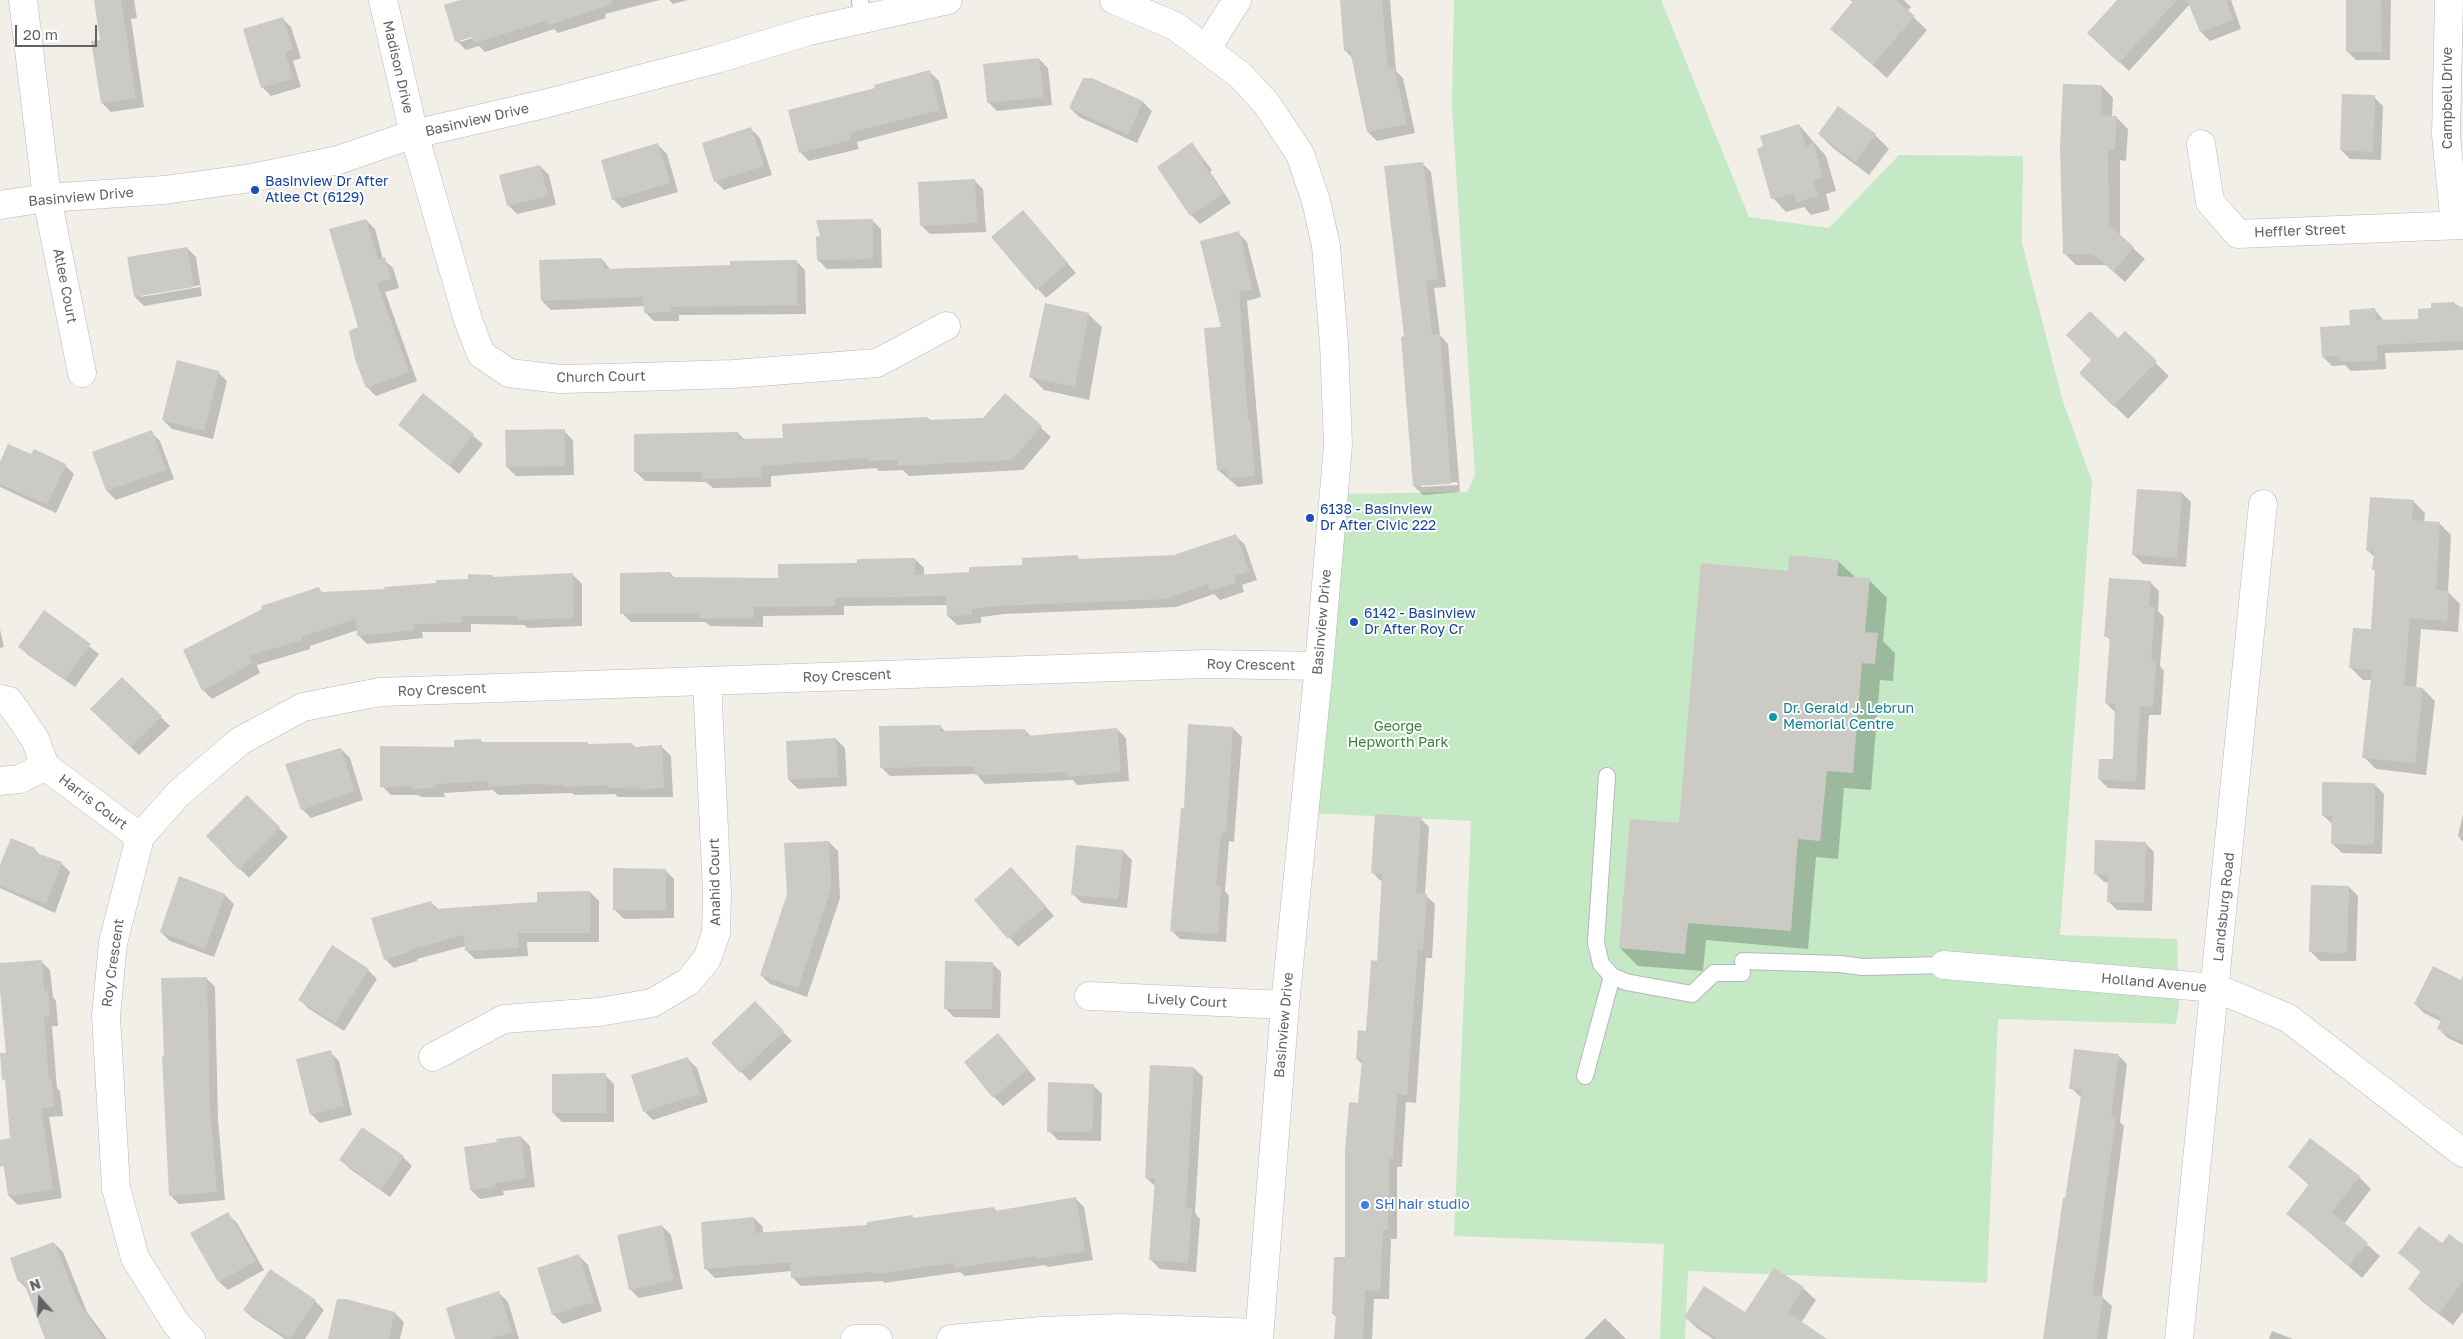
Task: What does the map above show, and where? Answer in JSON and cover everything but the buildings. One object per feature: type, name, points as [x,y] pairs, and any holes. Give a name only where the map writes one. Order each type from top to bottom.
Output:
[{"type":"street","name":"Atlee Court","points":[[23,0],[47,198],[82,373]]},
{"type":"street","name":"Madison Drive","points":[[383,0],[414,134]]},
{"type":"street","name":"Basinview Drive","points":[[0,205],[47,198],[164,190],[252,178],[338,160],[414,134],[544,104],[861,9],[948,0]]},
{"type":"street","name":"Basinview Drive","points":[[1114,0],[1175,26],[1207,48],[1240,75],[1266,103],[1300,154],[1316,201],[1326,246],[1334,343],[1338,445],[1319,666],[1285,1005],[1259,1336]]},
{"type":"street","points":[[1207,48],[1237,0]]},
{"type":"street","name":"Campbell Drive","points":[[2449,0],[2446,135],[2459,225]]},
{"type":"street","name":"Church Court","points":[[414,134],[468,320],[481,354],[508,373],[560,379],[616,378],[733,374],[877,363],[946,326]]},
{"type":"street","name":"Heffler Street","points":[[2201,144],[2210,202],[2238,234],[2459,225]]},
{"type":"street","name":"Landsburg Road","points":[[2179,1339],[2216,988],[2263,504]]},
{"type":"street","name":"Roy Crescent","points":[[191,1339],[177,1325],[135,1258],[116,1188],[106,1016],[112,943],[140,837],[178,794],[240,741],[303,707],[380,692],[1206,664],[1319,666]]},
{"type":"street","name":"Anahid Court","points":[[432,1057],[504,1019],[599,1012],[652,1003],[688,982],[707,959],[716,933],[717,892],[707,681]]},
{"type":"street","name":"Harris Court","points":[[0,699],[9,701],[35,739],[45,766],[140,837]]},
{"type":"street","name":"Harris Court","points":[[0,781],[20,779],[45,766]]},
{"type":"street","name":"Holland Avenue","points":[[1944,966],[2216,988],[2288,1018],[2463,1153]]},
{"type":"street","name":"Lively Court","points":[[1089,996],[1285,1005]]},
{"type":"street","points":[[951,1339],[1042,1331],[1120,1328],[1259,1336]]},
{"type":"street","points":[[855,1339],[878,1339]]},
{"type":"lane","points":[[1607,776],[1596,943],[1601,964],[1612,976],[1626,982],[1692,994],[1714,972],[1743,967],[1840,964],[1863,967],[1944,966]]},
{"type":"lane","points":[[1586,1076],[1612,976]]},
{"type":"green space","name":"George Hepworth Park","points":[[1454,0],[1661,0],[1749,217],[1829,228],[1899,155],[2023,156],[2022,243],[2063,402],[2092,481],[2060,935],[2177,939],[2179,1005],[2176,1024],[1998,1019],[1987,1283],[1688,1271],[1685,1339],[1660,1339],[1664,1244],[1454,1236],[1471,821],[1312,813],[1337,494],[1467,492],[1475,475],[1452,105]]},
{"type":"place","name":"Basinview Dr After Atlee Ct (6129)","points":[[255,190]]},
{"type":"place","name":"6138 - Basinview Dr After Civic 222","points":[[1310,518]]},
{"type":"place","name":"6142 - Basinview Dr After Roy Cr","points":[[1354,622]]},
{"type":"place","name":"Dr. Gerald J. Lebrun Memorial Centre","points":[[1773,717]]},
{"type":"place","name":"SH hair studio","points":[[1365,1205]]}]
